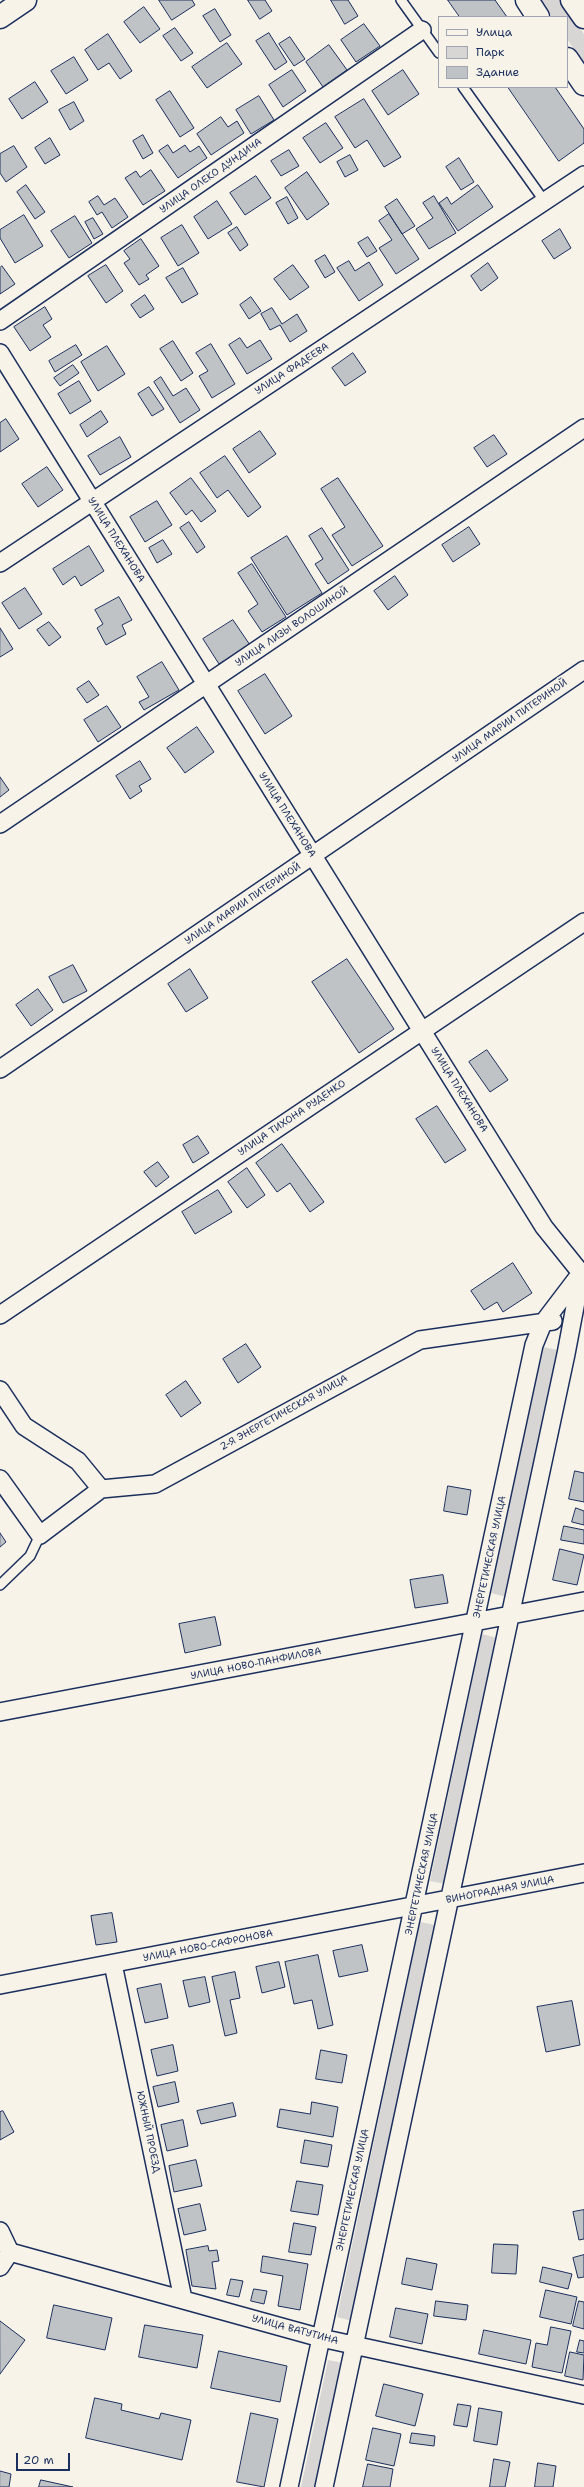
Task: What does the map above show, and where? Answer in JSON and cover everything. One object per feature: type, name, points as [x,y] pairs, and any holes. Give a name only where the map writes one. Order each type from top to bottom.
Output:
[{"type":"main road","points":[[0,17],[25,0]]},
{"type":"main road","points":[[527,0],[537,16]]},
{"type":"main road","points":[[572,0],[584,17]]},
{"type":"main road","points":[[568,60],[584,84]]},
{"type":"street","name":"УЛИЦА ОЛЕКО ДУНДИЧА","points":[[0,321],[422,30]]},
{"type":"street","name":"УЛИЦА ФАДЕЕВА","points":[[0,563],[584,175]]},
{"type":"street","name":"УЛИЦА ПЛЕХАНОВА","points":[[0,353],[544,1227],[583,1266]]},
{"type":"street","name":"УЛИЦА ЛИЗЫ ВОЛОШИНОЙ","points":[[0,824],[584,428]]},
{"type":"street","name":"УЛИЦА МАРИИ ПИТЕРИНОЙ","points":[[0,1069],[313,857],[584,670]]},
{"type":"street","name":"УЛИЦА ТИХОНА РУДЕНКО","points":[[0,1315],[584,922]]},
{"type":"street","points":[[324,2487],[511,1615],[579,1315],[583,1266]]},
{"type":"street","name":"ЭНЕРГЕТИЧЕСКАЯ УЛИЦА","points":[[289,2487],[476,1622],[534,1345],[543,1323],[583,1266]]},
{"type":"street","name":"2-Я ЭНЕРГЕТИЧЕСКАЯ УЛИЦА","points":[[101,1489],[155,1484],[420,1340],[543,1323],[579,1315]]},
{"type":"street","points":[[0,1390],[24,1426],[78,1462],[101,1489],[40,1535],[0,1479]]},
{"type":"street","name":"УЛИЦА НОВО-ПАНФИЛОВА","points":[[0,1712],[584,1601]]},
{"type":"street","name":"ВИНОГРАДНАЯ УЛИЦА","points":[[415,1906],[583,1878]]},
{"type":"street","name":"УЛИЦА НОВО-САФРОНОВА","points":[[0,1985],[415,1906]]},
{"type":"street","name":"ЮЖНЫЙ ПРОЕЗД","points":[[113,1964],[183,2299]]},
{"type":"street","points":[[0,2231],[10,2252],[0,2266]]},
{"type":"street","name":"УЛИЦА ВАТУТИНА","points":[[10,2252],[321,2338],[355,2344],[584,2397]]},
{"type":"lane","points":[[401,0],[438,53]]},
{"type":"lane","points":[[464,88],[545,202]]},
{"type":"lane","points":[[0,1585],[30,1556],[40,1535]]},
{"type":"green space","points":[[541,0],[561,0],[584,34],[584,64],[568,40],[568,16],[551,16]]},
{"type":"green space","points":[[543,1347],[558,1350],[506,1597],[491,1593]]},
{"type":"green space","points":[[482,1634],[497,1638],[445,1884],[430,1881]]},
{"type":"green space","points":[[420,1922],[435,1925],[352,2321],[337,2317]]},
{"type":"green space","points":[[328,2360],[343,2363],[316,2487],[301,2487]]},
{"type":"building","points":[[159,0],[192,0],[195,5],[172,20]]},
{"type":"building","points":[[248,0],[265,0],[272,11],[260,19]]},
{"type":"building","points":[[331,0],[348,0],[358,16],[345,24]]},
{"type":"building","points":[[448,0],[495,0],[506,16],[459,16]]},
{"type":"building","points":[[144,7],[160,29],[140,43],[124,22]]},
{"type":"building","points":[[215,9],[231,35],[220,42],[203,16]]},
{"type":"building","points":[[364,24],[380,46],[356,62],[341,40]]},
{"type":"building","points":[[175,28],[193,53],[181,61],[163,36]]},
{"type":"building","points":[[269,33],[287,62],[275,70],[256,41]]},
{"type":"building","points":[[108,34],[132,71],[120,79],[109,63],[98,70],[85,50]]},
{"type":"building","points":[[290,37],[305,59],[294,66],[279,44]]},
{"type":"building","points":[[227,43],[242,64],[207,88],[192,67]]},
{"type":"building","points":[[329,45],[347,70],[323,87],[306,62]]},
{"type":"building","points":[[74,57],[88,80],[66,94],[51,71]]},
{"type":"building","points":[[292,70],[306,91],[283,107],[269,85]]},
{"type":"building","points":[[403,70],[419,94],[388,115],[372,91]]},
{"type":"building","points":[[35,82],[48,102],[22,119],[9,99]]},
{"type":"building","points":[[509,88],[556,88],[584,129],[584,143],[559,161]]},
{"type":"building","points":[[170,91],[194,128],[180,137],[156,100]]},
{"type":"building","points":[[259,96],[274,120],[251,134],[236,110]]},
{"type":"building","points":[[364,99],[401,157],[384,167],[367,140],[355,148],[335,117]]},
{"type":"building","points":[[74,102],[84,121],[70,130],[59,110]]},
{"type":"building","points":[[221,117],[228,127],[237,121],[244,133],[211,155],[197,134]]},
{"type":"building","points":[[326,123],[343,148],[320,163],[303,138]]},
{"type":"building","points":[[143,135],[153,153],[143,159],[133,141]]},
{"type":"building","points":[[50,138],[60,155],[45,164],[35,148]]},
{"type":"building","points":[[168,145],[173,153],[185,145],[190,152],[199,146],[207,158],[178,178],[159,151]]},
{"type":"building","points":[[14,146],[27,167],[6,182],[0,173],[0,154]]},
{"type":"building","points":[[289,150],[299,166],[281,176],[271,161]]},
{"type":"building","points":[[350,155],[358,170],[345,177],[337,162]]},
{"type":"building","points":[[459,158],[474,182],[461,190],[446,167]]},
{"type":"building","points":[[151,170],[165,191],[143,205],[125,178],[136,171],[140,177]]},
{"type":"building","points":[[307,172],[329,204],[307,220],[285,188]]},
{"type":"building","points":[[256,176],[271,198],[245,215],[230,193]]},
{"type":"building","points":[[26,185],[45,212],[35,219],[17,192]]},
{"type":"building","points":[[478,185],[493,207],[458,231],[439,203],[447,197],[451,204]]},
{"type":"building","points":[[98,196],[104,205],[115,198],[128,217],[112,228],[102,212],[97,215],[89,202]]},
{"type":"building","points":[[434,196],[456,233],[429,249],[416,229],[433,218],[423,203]]},
{"type":"building","points":[[287,197],[298,218],[288,224],[276,203]]},
{"type":"building","points":[[397,199],[415,226],[402,234],[385,207]]},
{"type":"building","points":[[217,201],[232,224],[208,239],[194,217]]},
{"type":"building","points":[[389,214],[419,259],[396,274],[379,248],[392,240],[379,221]]},
{"type":"building","points":[[24,215],[43,246],[15,263],[0,238],[0,230]]},
{"type":"building","points":[[75,216],[92,243],[69,258],[51,231]]},
{"type":"building","points":[[93,218],[103,234],[94,239],[85,222]]},
{"type":"building","points":[[182,225],[199,253],[178,266],[161,238]]},
{"type":"building","points":[[237,227],[248,245],[240,251],[228,233]]},
{"type":"building","points":[[560,229],[571,248],[554,259],[542,241]]},
{"type":"building","points":[[368,237],[377,251],[367,257],[358,243]]},
{"type":"building","points":[[141,239],[159,266],[146,275],[149,279],[139,285],[124,263],[130,259],[124,251]]},
{"type":"building","points":[[325,255],[335,272],[325,278],[315,261]]},
{"type":"building","points":[[349,261],[355,271],[369,262],[383,285],[359,301],[337,268]]},
{"type":"building","points":[[488,263],[498,278],[481,291],[471,276]]},
{"type":"building","points":[[106,265],[123,291],[106,303],[88,276]]},
{"type":"building","points":[[293,265],[309,287],[290,300],[274,279]]},
{"type":"building","points":[[2,266],[15,284],[0,294],[0,268]]},
{"type":"building","points":[[183,268],[198,294],[182,303],[166,278]]},
{"type":"building","points":[[145,295],[154,309],[140,318],[131,305]]},
{"type":"building","points":[[251,297],[261,311],[249,319],[240,305]]},
{"type":"building","points":[[45,307],[52,319],[43,325],[51,337],[30,351],[14,327]]},
{"type":"building","points":[[272,308],[282,324],[297,314],[307,331],[290,342],[280,325],[270,330],[261,314]]},
{"type":"building","points":[[240,338],[247,348],[260,340],[272,359],[247,374],[229,345]]},
{"type":"building","points":[[173,341],[193,373],[181,381],[160,349]]},
{"type":"building","points":[[211,344],[235,384],[212,398],[199,376],[208,371],[196,353]]},
{"type":"building","points":[[76,345],[82,355],[55,372],[49,361]]},
{"type":"building","points":[[107,346],[125,374],[98,391],[81,362]]},
{"type":"building","points":[[353,353],[366,372],[345,386],[332,368]]},
{"type":"building","points":[[73,365],[79,373],[60,386],[54,378]]},
{"type":"building","points":[[161,377],[173,396],[186,388],[200,410],[180,423],[154,382]]},
{"type":"building","points":[[79,381],[91,401],[70,414],[58,394]]},
{"type":"building","points":[[149,387],[164,409],[152,416],[138,394]]},
{"type":"building","points":[[101,411],[108,422],[87,437],[80,425]]},
{"type":"building","points":[[6,419],[19,439],[0,452],[0,423]]},
{"type":"building","points":[[260,431],[276,454],[249,473],[233,449]]},
{"type":"building","points":[[494,435],[507,454],[487,467],[474,448]]},
{"type":"building","points":[[120,437],[131,457],[100,475],[88,456]]},
{"type":"building","points":[[225,456],[261,507],[248,517],[228,490],[217,498],[200,473]]},
{"type":"building","points":[[47,467],[63,490],[38,507],[22,484]]},
{"type":"building","points":[[191,478],[216,511],[201,522],[192,510],[186,515],[170,493]]},
{"type":"building","points":[[338,478],[383,546],[352,566],[332,535],[345,527],[321,489]]},
{"type":"building","points":[[157,501],[172,525],[145,542],[130,517]]},
{"type":"building","points":[[189,522],[205,547],[197,553],[180,528]]},
{"type":"building","points":[[469,527],[480,544],[453,562],[442,545]]},
{"type":"building","points":[[322,528],[349,570],[328,584],[315,564],[323,559],[309,536]]},
{"type":"building","points":[[287,536],[322,593],[287,615],[251,558]]},
{"type":"building","points":[[163,540],[172,554],[157,563],[149,548]]},
{"type":"building","points":[[89,546],[104,571],[81,586],[75,576],[63,585],[53,569]]},
{"type":"building","points":[[252,564],[286,617],[262,632],[248,611],[258,604],[238,573]]},
{"type":"building","points":[[395,576],[408,595],[388,610],[374,591]]},
{"type":"building","points":[[25,588],[42,614],[19,629],[2,603]]},
{"type":"building","points":[[119,597],[132,620],[122,625],[126,634],[106,645],[97,628],[103,624],[95,610]]},
{"type":"building","points":[[233,620],[250,645],[219,664],[203,639]]},
{"type":"building","points":[[49,622],[61,637],[49,646],[37,630]]},
{"type":"building","points":[[0,628],[13,649],[0,657]]},
{"type":"building","points":[[162,662],[179,690],[144,710],[139,702],[149,697],[137,677]]},
{"type":"building","points":[[265,674],[292,716],[265,734],[238,691]]},
{"type":"building","points":[[89,681],[99,695],[87,703],[77,689]]},
{"type":"building","points":[[107,706],[121,727],[98,742],[84,720]]},
{"type":"building","points":[[197,727],[214,752],[185,773],[167,748]]},
{"type":"building","points":[[140,761],[151,779],[139,786],[142,791],[130,799],[116,776]]},
{"type":"building","points":[[0,777],[9,790],[0,797]]},
{"type":"building","points":[[347,959],[394,1029],[359,1053],[312,982]]},
{"type":"building","points":[[73,965],[87,991],[63,1003],[49,977]]},
{"type":"building","points":[[190,969],[208,998],[186,1012],[168,984]]},
{"type":"building","points":[[38,989],[53,1010],[31,1026],[16,1005]]},
{"type":"building","points":[[487,1050],[508,1080],[490,1092],[469,1062]]},
{"type":"building","points":[[437,1106],[466,1150],[445,1163],[416,1119]]},
{"type":"building","points":[[198,1136],[209,1153],[193,1163],[183,1145]]},
{"type":"building","points":[[282,1144],[324,1202],[310,1212],[290,1183],[277,1192],[256,1163]]},
{"type":"building","points":[[158,1162],[169,1177],[156,1187],[144,1172]]},
{"type":"building","points":[[247,1168],[265,1195],[247,1208],[228,1182]]},
{"type":"building","points":[[218,1190],[232,1212],[195,1234],[182,1212]]},
{"type":"building","points":[[513,1263],[532,1293],[503,1312],[497,1302],[484,1310],[471,1291]]},
{"type":"building","points":[[246,1344],[261,1367],[238,1383],[223,1359]]},
{"type":"building","points":[[186,1381],[201,1403],[181,1417],[166,1395]]},
{"type":"building","points":[[575,1471],[584,1473],[584,1502],[569,1499]]},
{"type":"building","points":[[448,1486],[471,1490],[467,1515],[444,1511]]},
{"type":"building","points":[[576,1508],[584,1511],[584,1525],[572,1522]]},
{"type":"building","points":[[564,1526],[584,1530],[584,1544],[561,1540]]},
{"type":"building","points":[[0,1533],[6,1542],[0,1547]]},
{"type":"building","points":[[560,1549],[584,1555],[577,1585],[553,1580]]},
{"type":"building","points":[[443,1575],[448,1603],[415,1608],[410,1580]]},
{"type":"building","points":[[215,1617],[221,1645],[185,1653],[179,1624]]},
{"type":"building","points":[[112,1913],[117,1942],[96,1945],[91,1916]]},
{"type":"building","points":[[362,1945],[368,1971],[339,1977],[333,1951]]},
{"type":"building","points":[[318,1955],[333,2025],[318,2029],[312,2000],[294,2004],[285,1962]]},
{"type":"building","points":[[279,1962],[285,1987],[262,1993],[256,1967]]},
{"type":"building","points":[[235,1972],[240,1998],[230,2000],[237,2033],[225,2036],[212,1977]]},
{"type":"building","points":[[205,1977],[210,2002],[189,2007],[183,1981]]},
{"type":"building","points":[[161,1984],[168,2018],[145,2023],[137,1989]]},
{"type":"building","points":[[572,2001],[580,2045],[546,2052],[537,2007]]},
{"type":"building","points":[[173,2045],[178,2071],[157,2076],[151,2050]]},
{"type":"building","points":[[321,2050],[347,2055],[342,2083],[316,2079]]},
{"type":"building","points":[[175,2082],[179,2102],[158,2107],[153,2087]]},
{"type":"building","points":[[312,2102],[338,2107],[333,2137],[277,2127],[280,2109],[310,2114]]},
{"type":"building","points":[[233,2103],[236,2116],[201,2124],[197,2111]]},
{"type":"building","points":[[3,2111],[14,2132],[0,2140],[0,2112]]},
{"type":"building","points":[[183,2120],[188,2146],[167,2151],[161,2125]]},
{"type":"building","points":[[305,2140],[332,2145],[328,2167],[301,2163]]},
{"type":"building","points":[[196,2160],[202,2186],[174,2192],[169,2166]]},
{"type":"building","points":[[297,2181],[323,2185],[318,2215],[291,2211]]},
{"type":"building","points":[[200,2204],[206,2230],[184,2235],[178,2209]]},
{"type":"building","points":[[584,2210],[584,2239],[579,2240],[573,2212]]},
{"type":"building","points":[[294,2223],[316,2227],[311,2255],[289,2252]]},
{"type":"building","points":[[494,2244],[518,2245],[516,2274],[492,2273]]},
{"type":"building","points":[[208,2246],[209,2251],[217,2250],[219,2261],[212,2262],[216,2289],[192,2286],[186,2250]]},
{"type":"building","points":[[584,2255],[584,2277],[578,2278],[573,2258]]},
{"type":"building","points":[[263,2256],[308,2264],[300,2310],[278,2306],[283,2276],[261,2272]]},
{"type":"building","points":[[407,2258],[437,2264],[432,2290],[402,2284]]},
{"type":"building","points":[[543,2267],[572,2274],[568,2289],[540,2282]]},
{"type":"building","points":[[231,2279],[243,2281],[239,2297],[227,2295]]},
{"type":"building","points":[[254,2289],[267,2291],[264,2304],[251,2301]]},
{"type":"building","points":[[546,2290],[577,2297],[571,2324],[540,2317]]},
{"type":"building","points":[[436,2301],[468,2305],[466,2320],[434,2316]]},
{"type":"building","points":[[579,2301],[584,2302],[584,2329],[573,2326]]},
{"type":"building","points":[[54,2305],[112,2318],[105,2350],[47,2338]]},
{"type":"building","points":[[396,2308],[428,2314],[422,2344],[390,2337]]},
{"type":"building","points":[[0,2321],[25,2340],[0,2374]]},
{"type":"building","points":[[145,2325],[203,2335],[197,2368],[139,2357]]},
{"type":"building","points":[[551,2327],[571,2331],[562,2373],[532,2367],[536,2343],[547,2345]]},
{"type":"building","points":[[484,2330],[531,2340],[526,2364],[479,2354]]},
{"type":"building","points":[[580,2340],[584,2341],[584,2353],[577,2352]]},
{"type":"building","points":[[219,2351],[287,2366],[280,2402],[211,2388]]},
{"type":"building","points":[[570,2352],[584,2355],[583,2380],[565,2376]]},
{"type":"building","points":[[384,2384],[423,2394],[415,2426],[376,2416]]},
{"type":"building","points":[[95,2398],[122,2404],[121,2410],[159,2419],[161,2413],[191,2420],[182,2460],[86,2438]]},
{"type":"building","points":[[458,2404],[471,2406],[467,2427],[454,2425]]},
{"type":"building","points":[[479,2408],[502,2412],[497,2445],[474,2441]]},
{"type":"building","points":[[251,2413],[278,2419],[264,2487],[237,2482]]},
{"type":"building","points":[[373,2428],[401,2434],[394,2466],[366,2460]]},
{"type":"building","points":[[412,2433],[435,2436],[434,2446],[410,2443]]},
{"type":"building","points":[[494,2459],[510,2462],[505,2487],[490,2487]]},
{"type":"building","points":[[538,2463],[556,2466],[553,2487],[535,2487]]},
{"type":"building","points":[[368,2464],[393,2469],[390,2487],[363,2487]]},
{"type":"building","points":[[0,2471],[11,2474],[9,2487],[0,2487]]},
{"type":"building","points":[[41,2480],[73,2487],[39,2487]]}]
